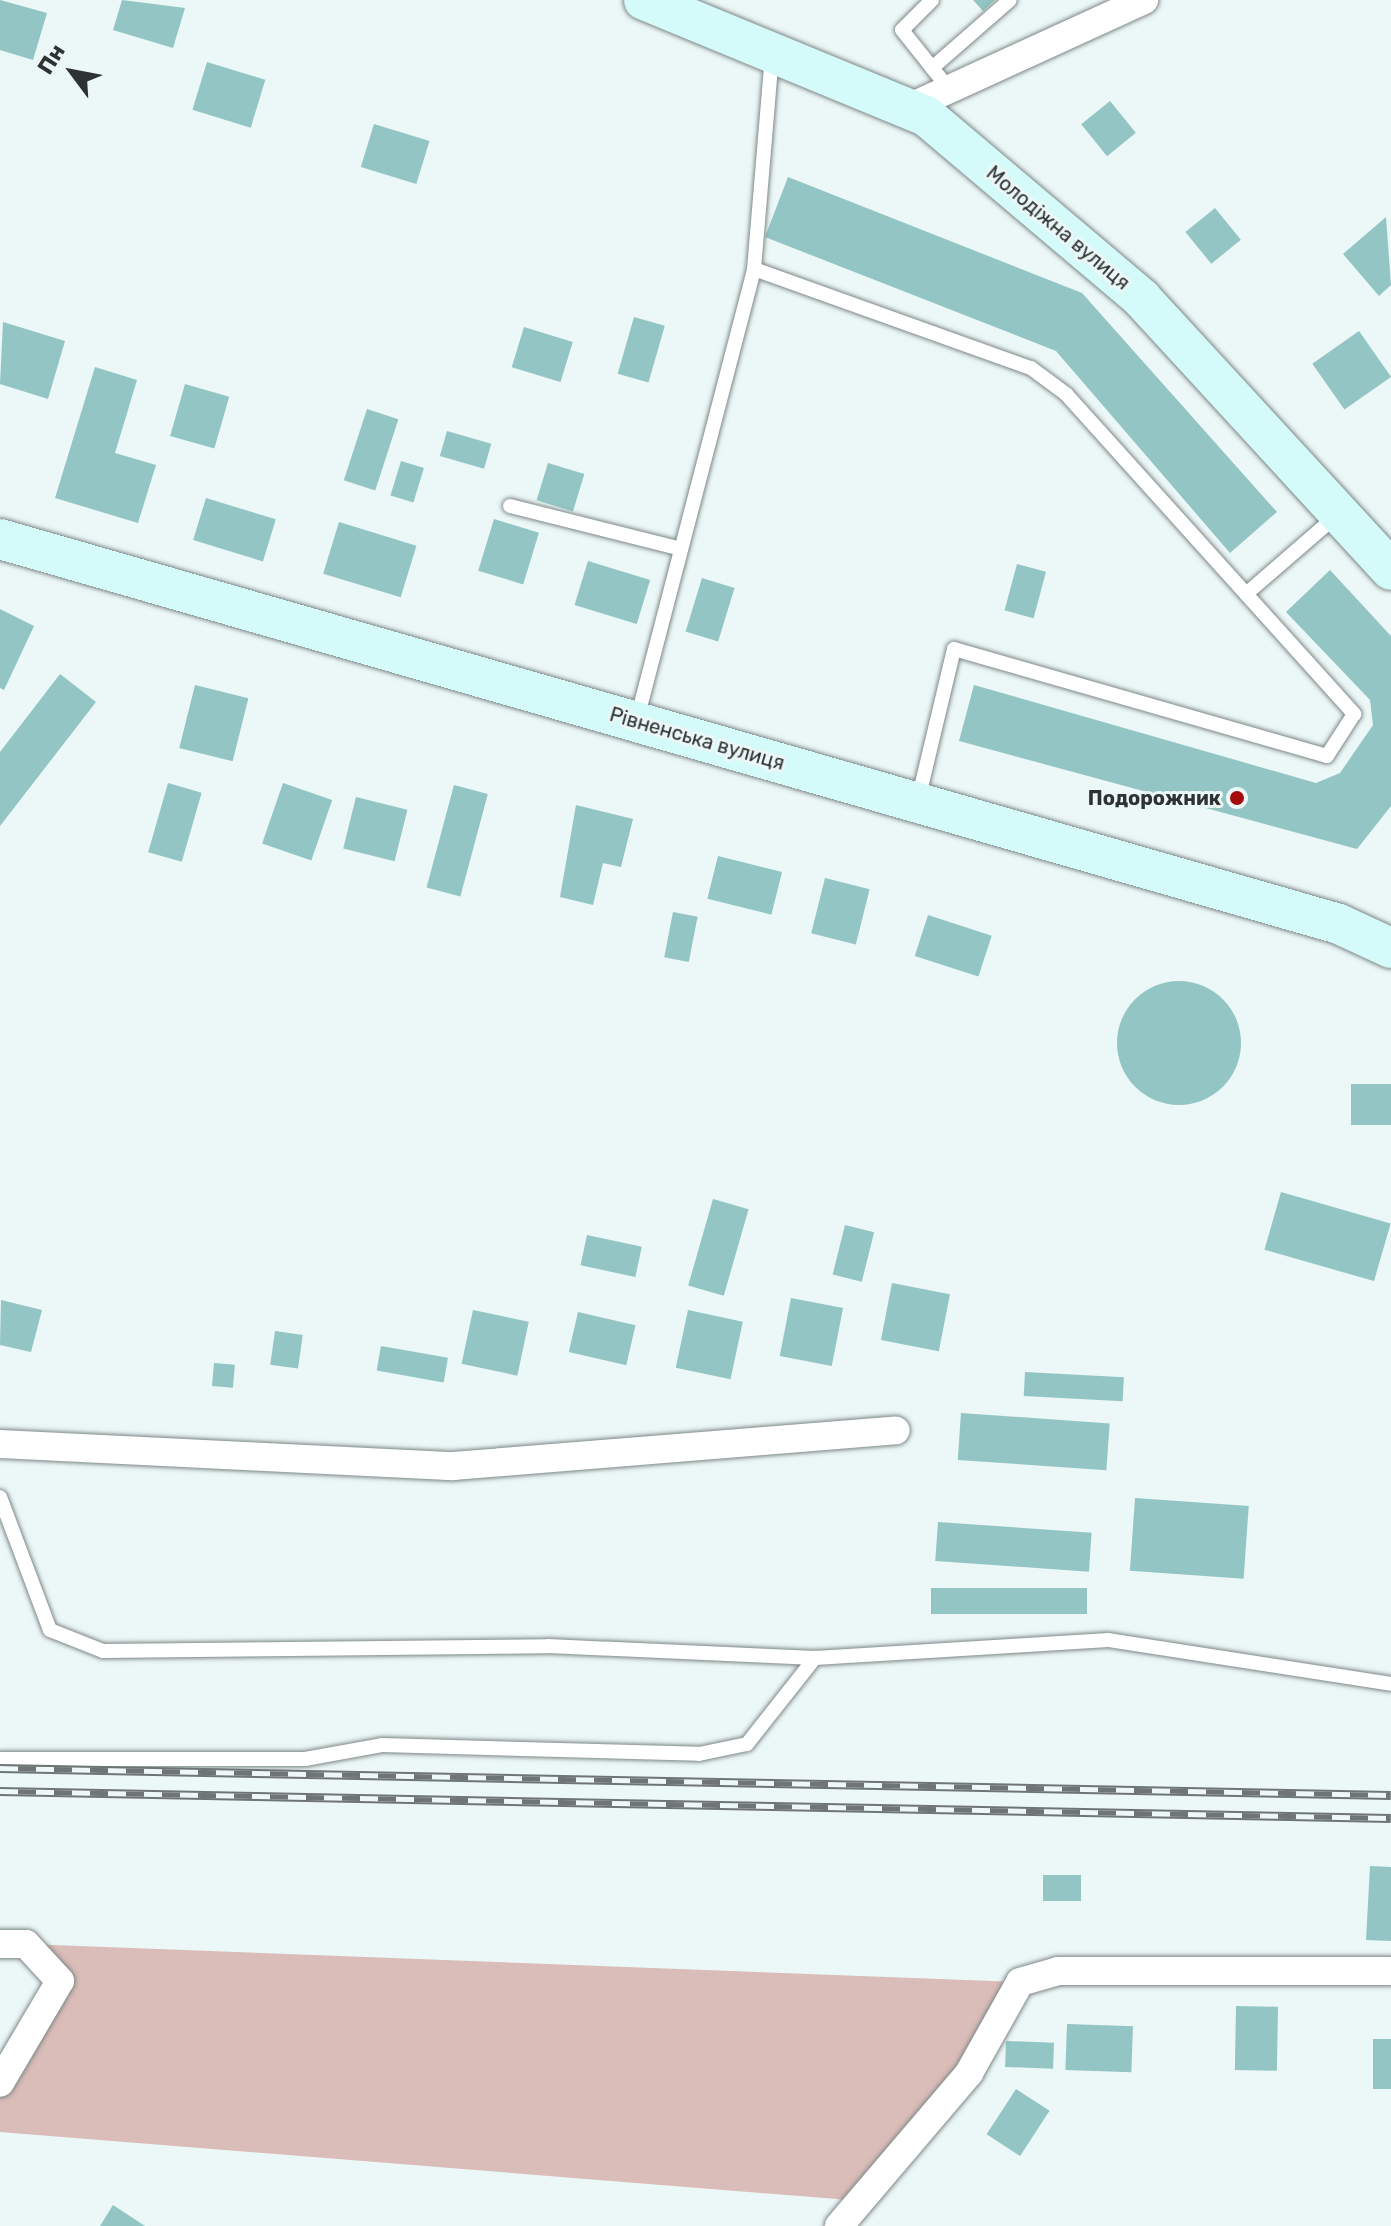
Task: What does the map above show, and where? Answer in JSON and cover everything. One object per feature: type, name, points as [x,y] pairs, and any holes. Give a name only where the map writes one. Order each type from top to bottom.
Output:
[{"type":"main road","name":"Молодіжна вулиця","points":[[644,0],[773,47],[926,116],[1141,298],[1391,570]]},
{"type":"main road","name":"Рівненська вулиця","points":[[0,539],[918,800],[1339,924],[1391,948]]},
{"type":"street","points":[[906,109],[941,78],[1144,0]]},
{"type":"street","points":[[0,1444],[453,1466],[896,1430]]},
{"type":"street","points":[[0,2083],[60,1981],[13,1944]]},
{"type":"street","points":[[839,2226],[969,2073],[1020,1982],[1058,1971],[1391,1971]]},
{"type":"lane","points":[[932,0],[902,30],[941,78],[1010,0]]},
{"type":"lane","points":[[637,722],[754,269],[773,47]]},
{"type":"lane","points":[[754,269],[1031,368],[1066,394],[1354,714],[1327,756],[954,649],[918,800]]},
{"type":"lane","points":[[510,506],[681,549]]},
{"type":"lane","points":[[1246,594],[1339,513]]},
{"type":"lane","points":[[0,1497],[50,1630],[103,1651],[548,1646],[815,1658],[1108,1640],[1391,1684]]},
{"type":"lane","points":[[0,1759],[305,1759],[382,1745],[699,1754],[747,1744],[815,1658]]},
{"type":"shaded area","points":[[26,1944],[1020,1982],[862,2201],[0,2132],[0,2083],[60,1981]]},
{"type":"building","points":[[0,0],[47,13],[33,60],[0,50]]},
{"type":"building","points":[[122,0],[185,8],[173,48],[113,30]]},
{"type":"building","points":[[973,0],[995,0],[983,11]]},
{"type":"building","points":[[207,62],[265,80],[251,128],[192,110]]},
{"type":"building","points":[[1110,101],[1136,133],[1107,156],[1081,124]]},
{"type":"building","points":[[374,124],[429,141],[416,184],[361,167]]},
{"type":"building","points":[[788,177],[1082,293],[1277,512],[1230,553],[1056,351],[765,237]]},
{"type":"building","points":[[1215,208],[1241,240],[1211,264],[1185,232]]},
{"type":"building","points":[[1386,217],[1391,285],[1379,296],[1343,254]]},
{"type":"building","points":[[634,317],[665,326],[648,383],[618,374]]},
{"type":"building","points":[[3,322],[65,341],[48,399],[0,384]]},
{"type":"building","points":[[524,327],[573,342],[560,382],[512,367]]},
{"type":"building","points":[[1359,331],[1391,377],[1344,410],[1312,364]]},
{"type":"building","points":[[95,367],[137,380],[115,453],[156,465],[138,523],[55,498]]},
{"type":"building","points":[[185,384],[229,397],[214,449],[170,436]]},
{"type":"building","points":[[367,409],[398,419],[375,491],[344,480]]},
{"type":"building","points":[[447,431],[491,444],[484,469],[440,456]]},
{"type":"building","points":[[401,461],[424,468],[413,502],[390,495]]},
{"type":"building","points":[[548,463],[584,474],[573,511],[537,500]]},
{"type":"building","points":[[206,498],[276,519],[263,561],[193,540]]},
{"type":"building","points":[[494,519],[539,533],[523,584],[478,571]]},
{"type":"building","points":[[339,522],[416,546],[401,597],[323,574]]},
{"type":"building","points":[[588,561],[650,580],[637,624],[575,605]]},
{"type":"building","points":[[1017,564],[1046,572],[1034,618],[1005,610]]},
{"type":"building","points":[[1330,570],[1391,636],[1391,806],[1357,849],[959,741],[974,685],[1316,783],[1340,773],[1373,725],[1370,700],[1286,612]]},
{"type":"building","points":[[702,578],[735,588],[718,641],[686,632]]},
{"type":"building","points":[[0,609],[34,626],[4,690],[0,688]]},
{"type":"building","points":[[60,674],[96,702],[0,826],[0,752]]},
{"type":"building","points":[[195,685],[248,698],[233,761],[179,748]]},
{"type":"building","points":[[168,783],[202,793],[182,862],[148,852]]},
{"type":"building","points":[[283,783],[332,800],[311,860],[262,844]]},
{"type":"building","points":[[454,785],[488,794],[460,896],[427,887]]},
{"type":"building","points":[[356,797],[407,810],[395,861],[343,848]]},
{"type":"building","points":[[576,805],[633,819],[621,867],[603,863],[593,905],[560,897]]},
{"type":"building","points":[[718,856],[782,872],[771,915],[707,899]]},
{"type":"building","points":[[825,878],[870,889],[856,944],[811,933]]},
{"type":"building","points":[[673,912],[698,917],[689,962],[664,957]]},
{"type":"building","points":[[928,915],[992,936],[978,977],[915,956]]},
{"type":"building","points":[[1179,981],[1203,986],[1223,999],[1236,1019],[1241,1043],[1236,1067],[1223,1087],[1203,1100],[1179,1105],[1155,1100],[1135,1087],[1122,1067],[1117,1043],[1122,1019],[1135,999],[1155,986]]},
{"type":"building","points":[[1351,1084],[1391,1084],[1391,1125],[1351,1125]]},
{"type":"building","points":[[1281,1192],[1391,1223],[1374,1281],[1264,1250]]},
{"type":"building","points":[[713,1199],[749,1209],[724,1296],[688,1286]]},
{"type":"building","points":[[845,1225],[874,1232],[862,1282],[833,1274]]},
{"type":"building","points":[[587,1235],[642,1247],[635,1277],[581,1265]]},
{"type":"building","points":[[892,1283],[950,1294],[939,1351],[881,1340]]},
{"type":"building","points":[[791,1298],[843,1308],[832,1366],[780,1356]]},
{"type":"building","points":[[1,1300],[42,1310],[31,1352],[0,1345]]},
{"type":"building","points":[[473,1310],[529,1322],[517,1376],[462,1364]]},
{"type":"building","points":[[688,1310],[743,1322],[731,1379],[676,1368]]},
{"type":"building","points":[[578,1312],[635,1325],[626,1365],[569,1352]]},
{"type":"building","points":[[275,1331],[303,1335],[298,1369],[270,1365]]},
{"type":"building","points":[[381,1346],[448,1358],[444,1382],[377,1371]]},
{"type":"building","points":[[214,1363],[235,1365],[233,1388],[212,1386]]},
{"type":"building","points":[[1025,1372],[1124,1377],[1123,1401],[1024,1396]]},
{"type":"building","points":[[961,1413],[1110,1423],[1106,1470],[958,1460]]},
{"type":"building","points":[[1135,1498],[1249,1506],[1244,1579],[1130,1571]]},
{"type":"building","points":[[938,1522],[1092,1533],[1089,1572],[935,1561]]},
{"type":"building","points":[[931,1588],[1087,1588],[1087,1614],[931,1614]]},
{"type":"building","points":[[1370,1866],[1391,1867],[1391,1941],[1366,1940]]},
{"type":"building","points":[[1043,1875],[1081,1875],[1081,1901],[1043,1901]]},
{"type":"building","points":[[1236,2006],[1278,2007],[1277,2071],[1235,2070]]},
{"type":"building","points":[[1067,2024],[1133,2026],[1131,2072],[1065,2070]]},
{"type":"building","points":[[1373,2039],[1391,2039],[1391,2089],[1373,2089]]},
{"type":"building","points":[[1006,2041],[1054,2043],[1053,2069],[1005,2067]]},
{"type":"building","points":[[1016,2089],[1050,2111],[1020,2156],[987,2134]]},
{"type":"building","points":[[113,2205],[145,2226],[100,2226]]},
{"type":"railway","points":[[0,1768],[1391,1795]]},
{"type":"railway","points":[[0,1791],[1391,1818]]},
{"type":"place","name":"Подорожник","points":[[1237,798]]}]
